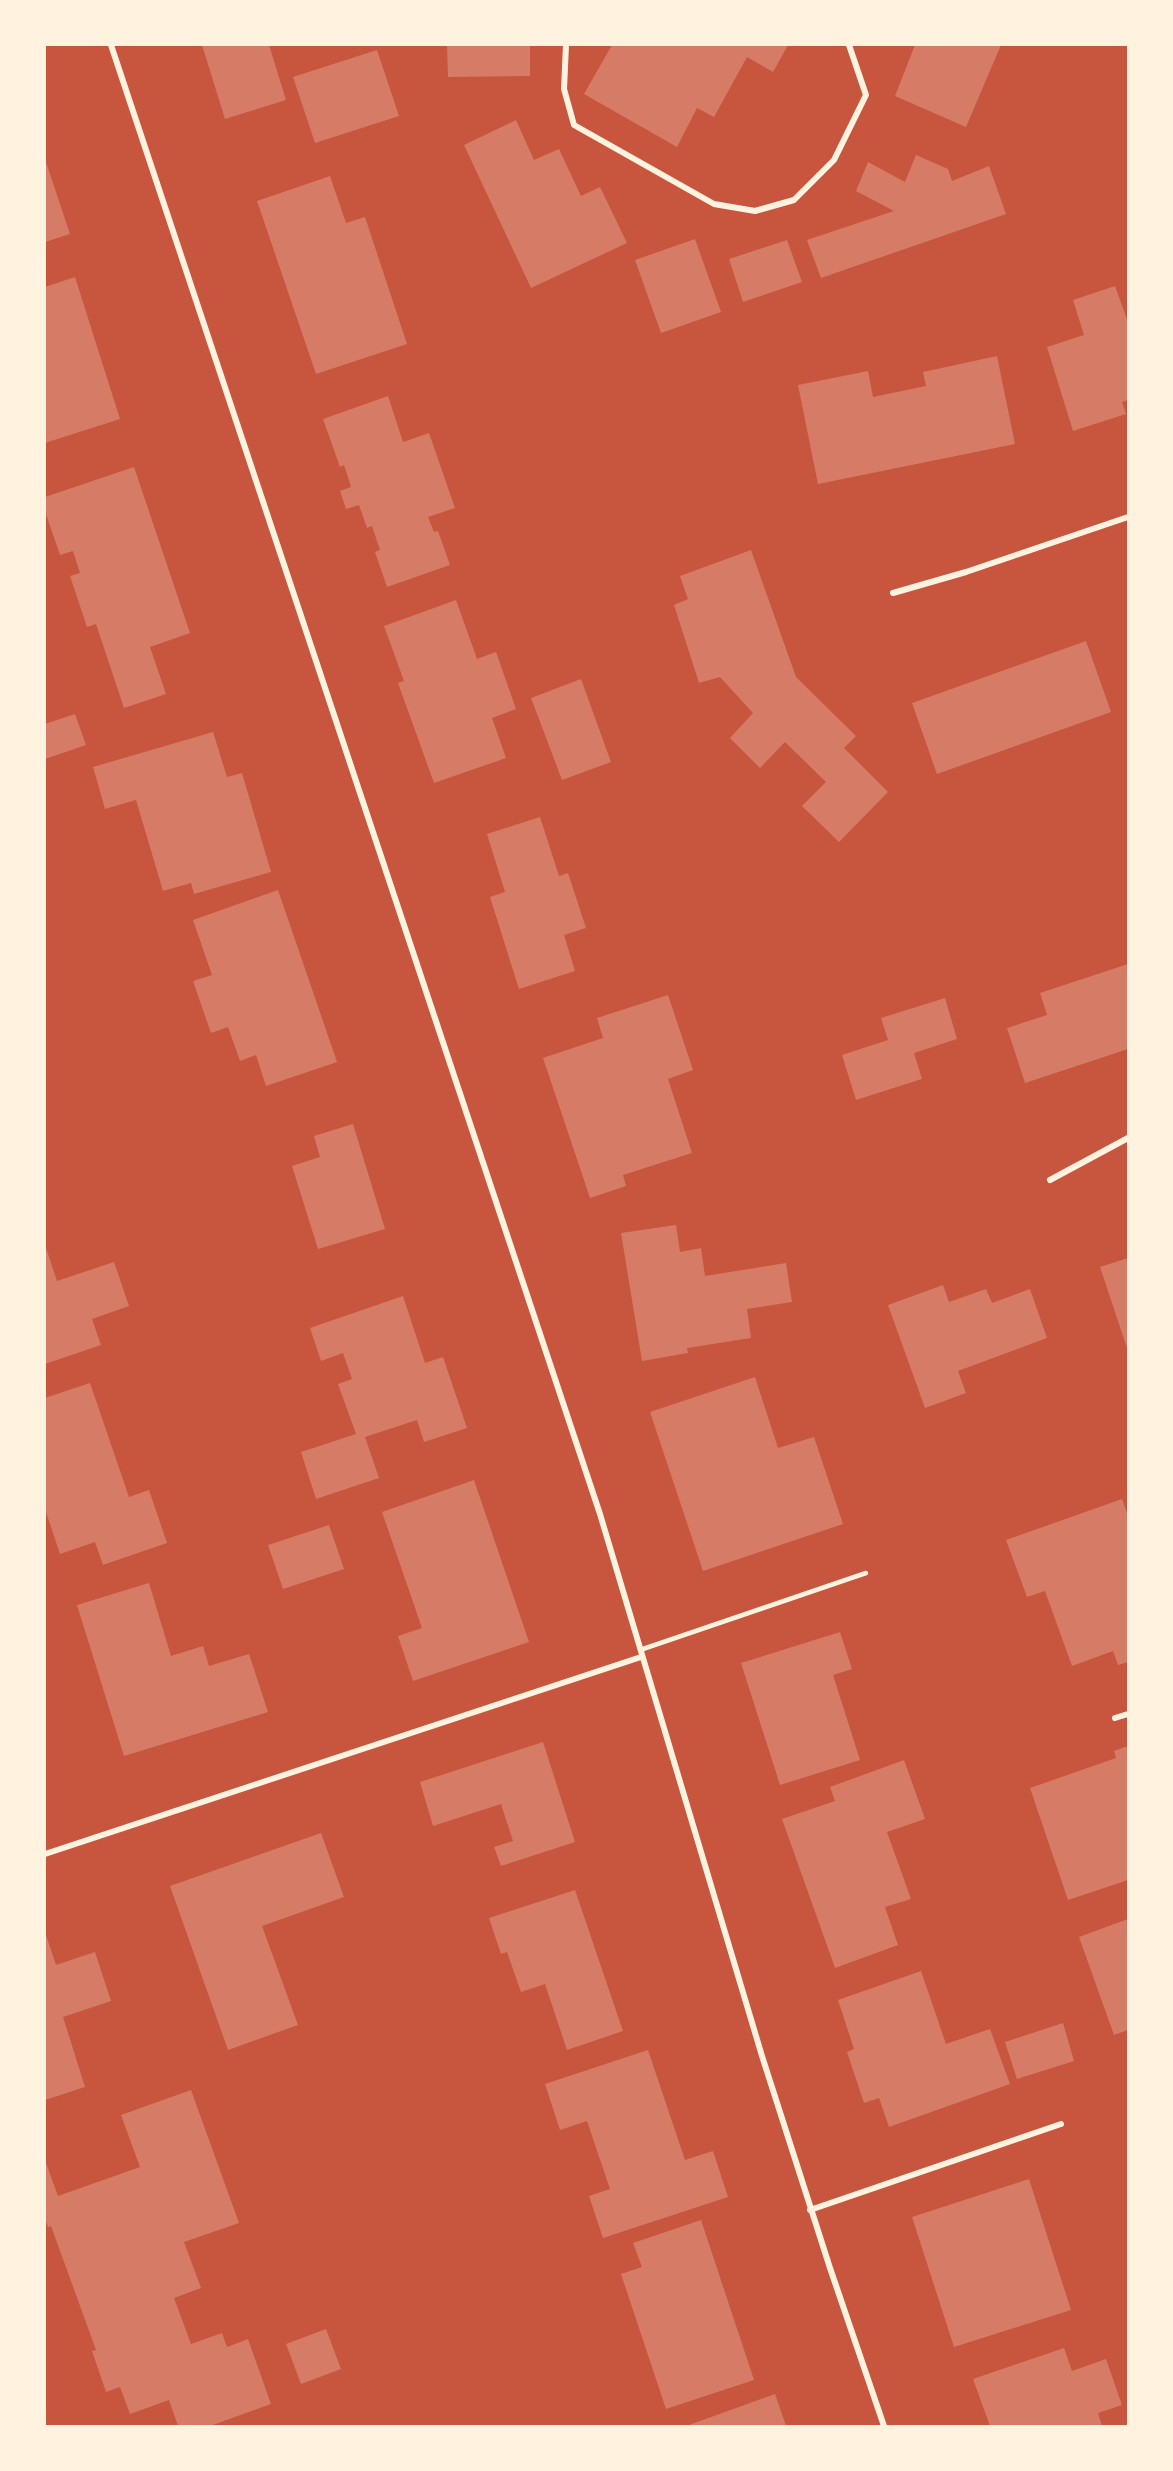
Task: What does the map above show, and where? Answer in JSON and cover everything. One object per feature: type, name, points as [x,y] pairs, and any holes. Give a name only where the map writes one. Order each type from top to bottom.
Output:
[{"type":"street","points":[[111,45],[600,1514],[640,1654],[810,2210],[884,2426]]},
{"type":"street","points":[[566,45],[564,89],[574,125],[714,204],[755,211],[794,200],[834,160],[867,96],[849,45]]},
{"type":"street","points":[[893,593],[966,572],[1128,517]]},
{"type":"street","points":[[1050,1180],[1128,1138]]},
{"type":"street","points":[[45,1854],[640,1654]]},
{"type":"street","points":[[1115,1718],[1128,1714]]},
{"type":"street","points":[[810,2210],[1061,2124]]},
{"type":"lane","points":[[640,1654],[866,1573]]},
{"type":"building","points":[[202,45],[269,45],[286,100],[225,119]]},
{"type":"building","points":[[447,45],[530,45],[530,76],[448,77]]},
{"type":"building","points":[[612,45],[788,45],[773,72],[747,57],[714,117],[697,108],[677,147],[584,94]]},
{"type":"building","points":[[915,45],[1001,45],[966,127],[895,96]]},
{"type":"building","points":[[377,50],[399,116],[315,143],[293,77]]},
{"type":"building","points":[[516,120],[534,160],[559,149],[581,196],[600,187],[627,243],[531,288],[464,145]]},
{"type":"building","points":[[916,155],[948,169],[952,181],[989,166],[1006,214],[821,278],[807,240],[894,211],[856,191],[868,162],[905,182]]},
{"type":"building","points":[[45,159],[70,234],[45,242]]},
{"type":"building","points":[[330,176],[346,223],[365,217],[407,344],[316,374],[257,201]]},
{"type":"building","points":[[695,239],[721,312],[661,333],[635,260]]},
{"type":"building","points":[[787,240],[802,282],[743,302],[729,259]]},
{"type":"building","points":[[75,277],[120,419],[45,443],[45,287]]},
{"type":"building","points":[[1115,286],[1128,322],[1128,400],[1122,402],[1126,414],[1073,431],[1047,347],[1084,335],[1073,300]]},
{"type":"building","points":[[997,356],[1015,444],[818,484],[798,385],[868,371],[873,397],[926,386],[923,372]]},
{"type":"building","points":[[388,396],[403,442],[429,433],[455,508],[428,517],[434,532],[438,531],[450,565],[387,587],[375,552],[380,550],[372,526],[367,528],[359,505],[346,509],[340,491],[351,487],[344,465],[340,467],[323,419]]},
{"type":"building","points":[[134,467],[190,633],[150,647],[166,694],[124,708],[96,624],[87,627],[70,576],[80,573],[73,551],[60,555],[45,511],[45,497]]},
{"type":"building","points":[[751,550],[796,677],[856,736],[844,748],[888,792],[839,842],[802,806],[826,782],[785,742],[760,768],[730,738],[753,713],[720,677],[699,683],[674,605],[688,599],[680,576]]},
{"type":"building","points":[[456,600],[477,659],[496,652],[516,709],[492,718],[506,758],[434,783],[398,683],[404,681],[384,626]]},
{"type":"building","points":[[1086,641],[1111,712],[937,774],[912,703]]},
{"type":"building","points":[[581,679],[611,762],[562,780],[531,698]]},
{"type":"building","points":[[75,714],[86,745],[45,759],[45,724]]},
{"type":"building","points":[[213,732],[227,777],[242,773],[271,872],[194,894],[191,883],[163,891],[136,800],[105,809],[93,767]]},
{"type":"building","points":[[540,817],[559,876],[568,873],[586,928],[564,935],[575,971],[519,989],[490,897],[505,892],[487,834]]},
{"type":"building","points":[[278,890],[337,1062],[266,1086],[256,1055],[240,1061],[228,1027],[211,1033],[193,981],[212,975],[193,920]]},
{"type":"building","points":[[1128,964],[1128,1049],[1025,1083],[1007,1028],[1047,1015],[1040,993]]},
{"type":"building","points":[[668,995],[693,1070],[668,1079],[692,1153],[623,1175],[626,1186],[590,1198],[543,1058],[603,1038],[597,1018]]},
{"type":"building","points":[[945,998],[957,1039],[914,1053],[922,1079],[856,1100],[842,1055],[888,1040],[881,1018]]},
{"type":"building","points":[[353,1124],[385,1229],[318,1249],[292,1166],[320,1157],[314,1136]]},
{"type":"building","points":[[676,1225],[680,1252],[701,1248],[705,1276],[786,1263],[792,1302],[747,1309],[751,1338],[687,1348],[688,1353],[642,1361],[621,1233]]},
{"type":"building","points":[[45,1245],[57,1281],[114,1262],[129,1306],[92,1319],[101,1345],[45,1364]]},
{"type":"building","points":[[1128,1258],[1128,1351],[1100,1267]]},
{"type":"building","points":[[943,1285],[949,1302],[986,1289],[992,1303],[1030,1289],[1047,1338],[958,1371],[966,1393],[925,1408],[888,1305]]},
{"type":"building","points":[[403,1296],[425,1363],[443,1357],[467,1428],[424,1442],[417,1420],[365,1437],[379,1478],[316,1499],[301,1452],[356,1434],[338,1384],[352,1379],[343,1353],[321,1361],[310,1328]]},
{"type":"building","points":[[755,1377],[778,1448],[814,1437],[843,1524],[703,1571],[650,1412]]},
{"type":"building","points":[[90,1383],[129,1497],[149,1490],[167,1543],[103,1565],[95,1542],[60,1554],[45,1509],[45,1398]]},
{"type":"building","points":[[474,1480],[529,1642],[413,1681],[398,1636],[422,1628],[382,1512]]},
{"type":"building","points":[[1122,1499],[1128,1516],[1128,1662],[1118,1665],[1113,1651],[1072,1666],[1045,1591],[1027,1597],[1006,1540]]},
{"type":"building","points":[[329,1525],[344,1569],[283,1589],[268,1545]]},
{"type":"building","points":[[149,1583],[171,1656],[203,1646],[209,1666],[249,1654],[268,1712],[124,1756],[77,1605]]},
{"type":"building","points":[[840,1632],[852,1669],[833,1675],[860,1760],[780,1785],[741,1663]]},
{"type":"building","points":[[543,1742],[575,1842],[501,1866],[494,1847],[513,1841],[501,1804],[433,1826],[420,1782]]},
{"type":"building","points":[[1128,1746],[1128,1880],[1068,1900],[1030,1788],[1116,1758],[1114,1751]]},
{"type":"building","points":[[904,1760],[925,1819],[887,1832],[911,1899],[885,1907],[898,1945],[835,1968],[782,1819],[835,1801],[830,1787]]},
{"type":"building","points":[[321,1833],[344,1897],[262,1926],[298,2025],[228,2050],[170,1886]]},
{"type":"building","points":[[575,1890],[623,2031],[567,2050],[545,1984],[521,1992],[507,1952],[501,1954],[489,1918]]},
{"type":"building","points":[[1128,1919],[1128,2030],[1114,2035],[1079,1937]]},
{"type":"building","points":[[45,1932],[56,1965],[95,1952],[111,2001],[63,2017],[85,2087],[45,2100]]},
{"type":"building","points":[[921,1971],[946,2044],[990,2029],[1010,2084],[889,2127],[879,2098],[864,2103],[847,2052],[854,2049],[838,2000]]},
{"type":"building","points":[[1063,2023],[1074,2061],[1017,2079],[1005,2042]]},
{"type":"building","points":[[648,2050],[685,2160],[713,2151],[728,2197],[603,2238],[589,2196],[610,2189],[587,2121],[560,2130],[545,2084]]},
{"type":"building","points":[[191,2090],[239,2223],[184,2242],[201,2288],[174,2298],[191,2344],[222,2333],[227,2347],[248,2339],[271,2404],[210,2426],[178,2426],[169,2400],[130,2414],[120,2387],[106,2392],[92,2351],[96,2350],[51,2226],[48,2227],[45,2218],[45,2160],[58,2196],[140,2167],[121,2115]]},
{"type":"building","points":[[1029,2179],[1071,2310],[954,2347],[912,2217]]},
{"type":"building","points":[[701,2220],[754,2380],[666,2409],[621,2274],[642,2267],[633,2243]]},
{"type":"building","points":[[326,2329],[341,2369],[301,2384],[286,2344]]},
{"type":"building","points":[[1064,2348],[1072,2371],[1106,2359],[1122,2405],[1098,2413],[1102,2426],[990,2426],[973,2379]]},
{"type":"building","points":[[775,2394],[786,2426],[686,2426]]}]
